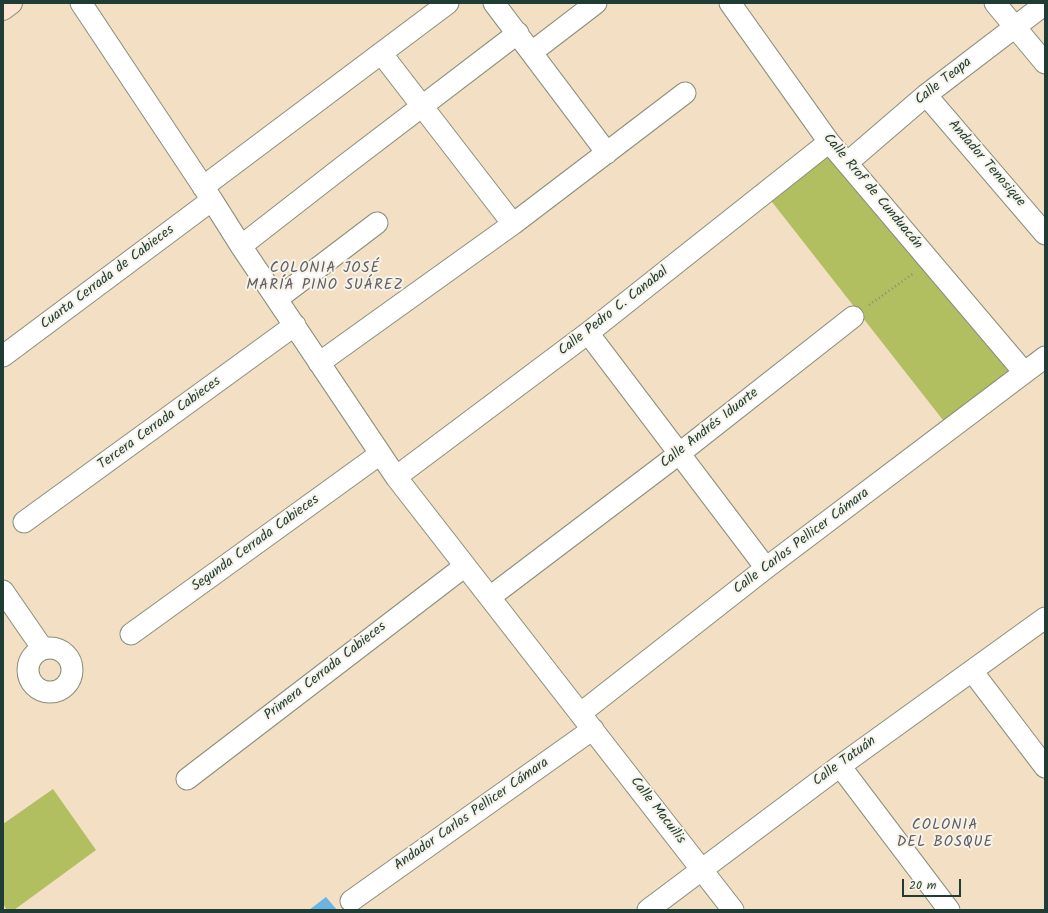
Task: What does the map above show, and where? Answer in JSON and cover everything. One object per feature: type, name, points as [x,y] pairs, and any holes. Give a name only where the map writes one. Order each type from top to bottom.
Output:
[{"type":"street","points":[[3,9],[11,3]]},
{"type":"street","name":"Calle Macuilis","points":[[81,3],[208,193],[241,246],[396,477],[733,910]]},
{"type":"street","name":"Cuarta Cerrada de Cabieces","points":[[3,356],[381,53],[448,3]]},
{"type":"street","points":[[494,3],[607,153]]},
{"type":"street","points":[[532,52],[596,3]]},
{"type":"street","name":"Calle Rrof de Cunduacán","points":[[730,3],[829,142],[1024,372]]},
{"type":"street","points":[[995,3],[1045,63]]},
{"type":"street","name":"Calle Teapa","points":[[847,163],[926,95],[1045,4]]},
{"type":"street","points":[[241,246],[518,33]]},
{"type":"street","points":[[381,53],[513,224]]},
{"type":"street","points":[[319,363],[513,224],[685,93]]},
{"type":"street","name":"Andador Tenosique","points":[[926,95],[1045,234]]},
{"type":"street","name":"Calle Pedro C. Canabal","points":[[396,477],[588,333],[829,142]]},
{"type":"street","points":[[277,299],[377,223]]},
{"type":"street","name":"Calle Andrés Iduarte","points":[[490,598],[680,453],[853,317]]},
{"type":"street","name":"Tercera Cerrada Cabieces","points":[[24,522],[295,325]]},
{"type":"street","points":[[588,333],[766,568]]},
{"type":"street","name":"Calle Carlos Pellicer Cámara","points":[[580,713],[766,568],[1045,357]]},
{"type":"street","name":"Segunda Cerrada Cabieces","points":[[131,634],[380,454]]},
{"type":"street","name":"Primera Cerrada Cabieces","points":[[187,779],[465,566]]},
{"type":"street","points":[[3,591],[43,649]]},
{"type":"street","name":"Calle Tatuán","points":[[648,910],[840,766],[1045,618]]},
{"type":"street","points":[[972,671],[1045,767]]},
{"type":"street","name":"Andador Carlos Pellicer Cámara","points":[[351,901],[593,729]]},
{"type":"street","points":[[840,766],[949,910]]},
{"type":"path","points":[[853,317],[930,261]]},
{"type":"green space","points":[[829,142],[1024,372],[950,429],[765,193]]},
{"type":"green space","points":[[53,789],[96,850],[14,910],[7,910],[3,904],[3,824]]},
{"type":"water","points":[[326,897],[337,910],[309,910]]},
{"type":"district","name":"COLONIA JOSÉ MARÍA PINO SUÁREZ","points":[[325,278]]},
{"type":"district","name":"COLONIA DEL BOSQUE","points":[[945,834]]}]
